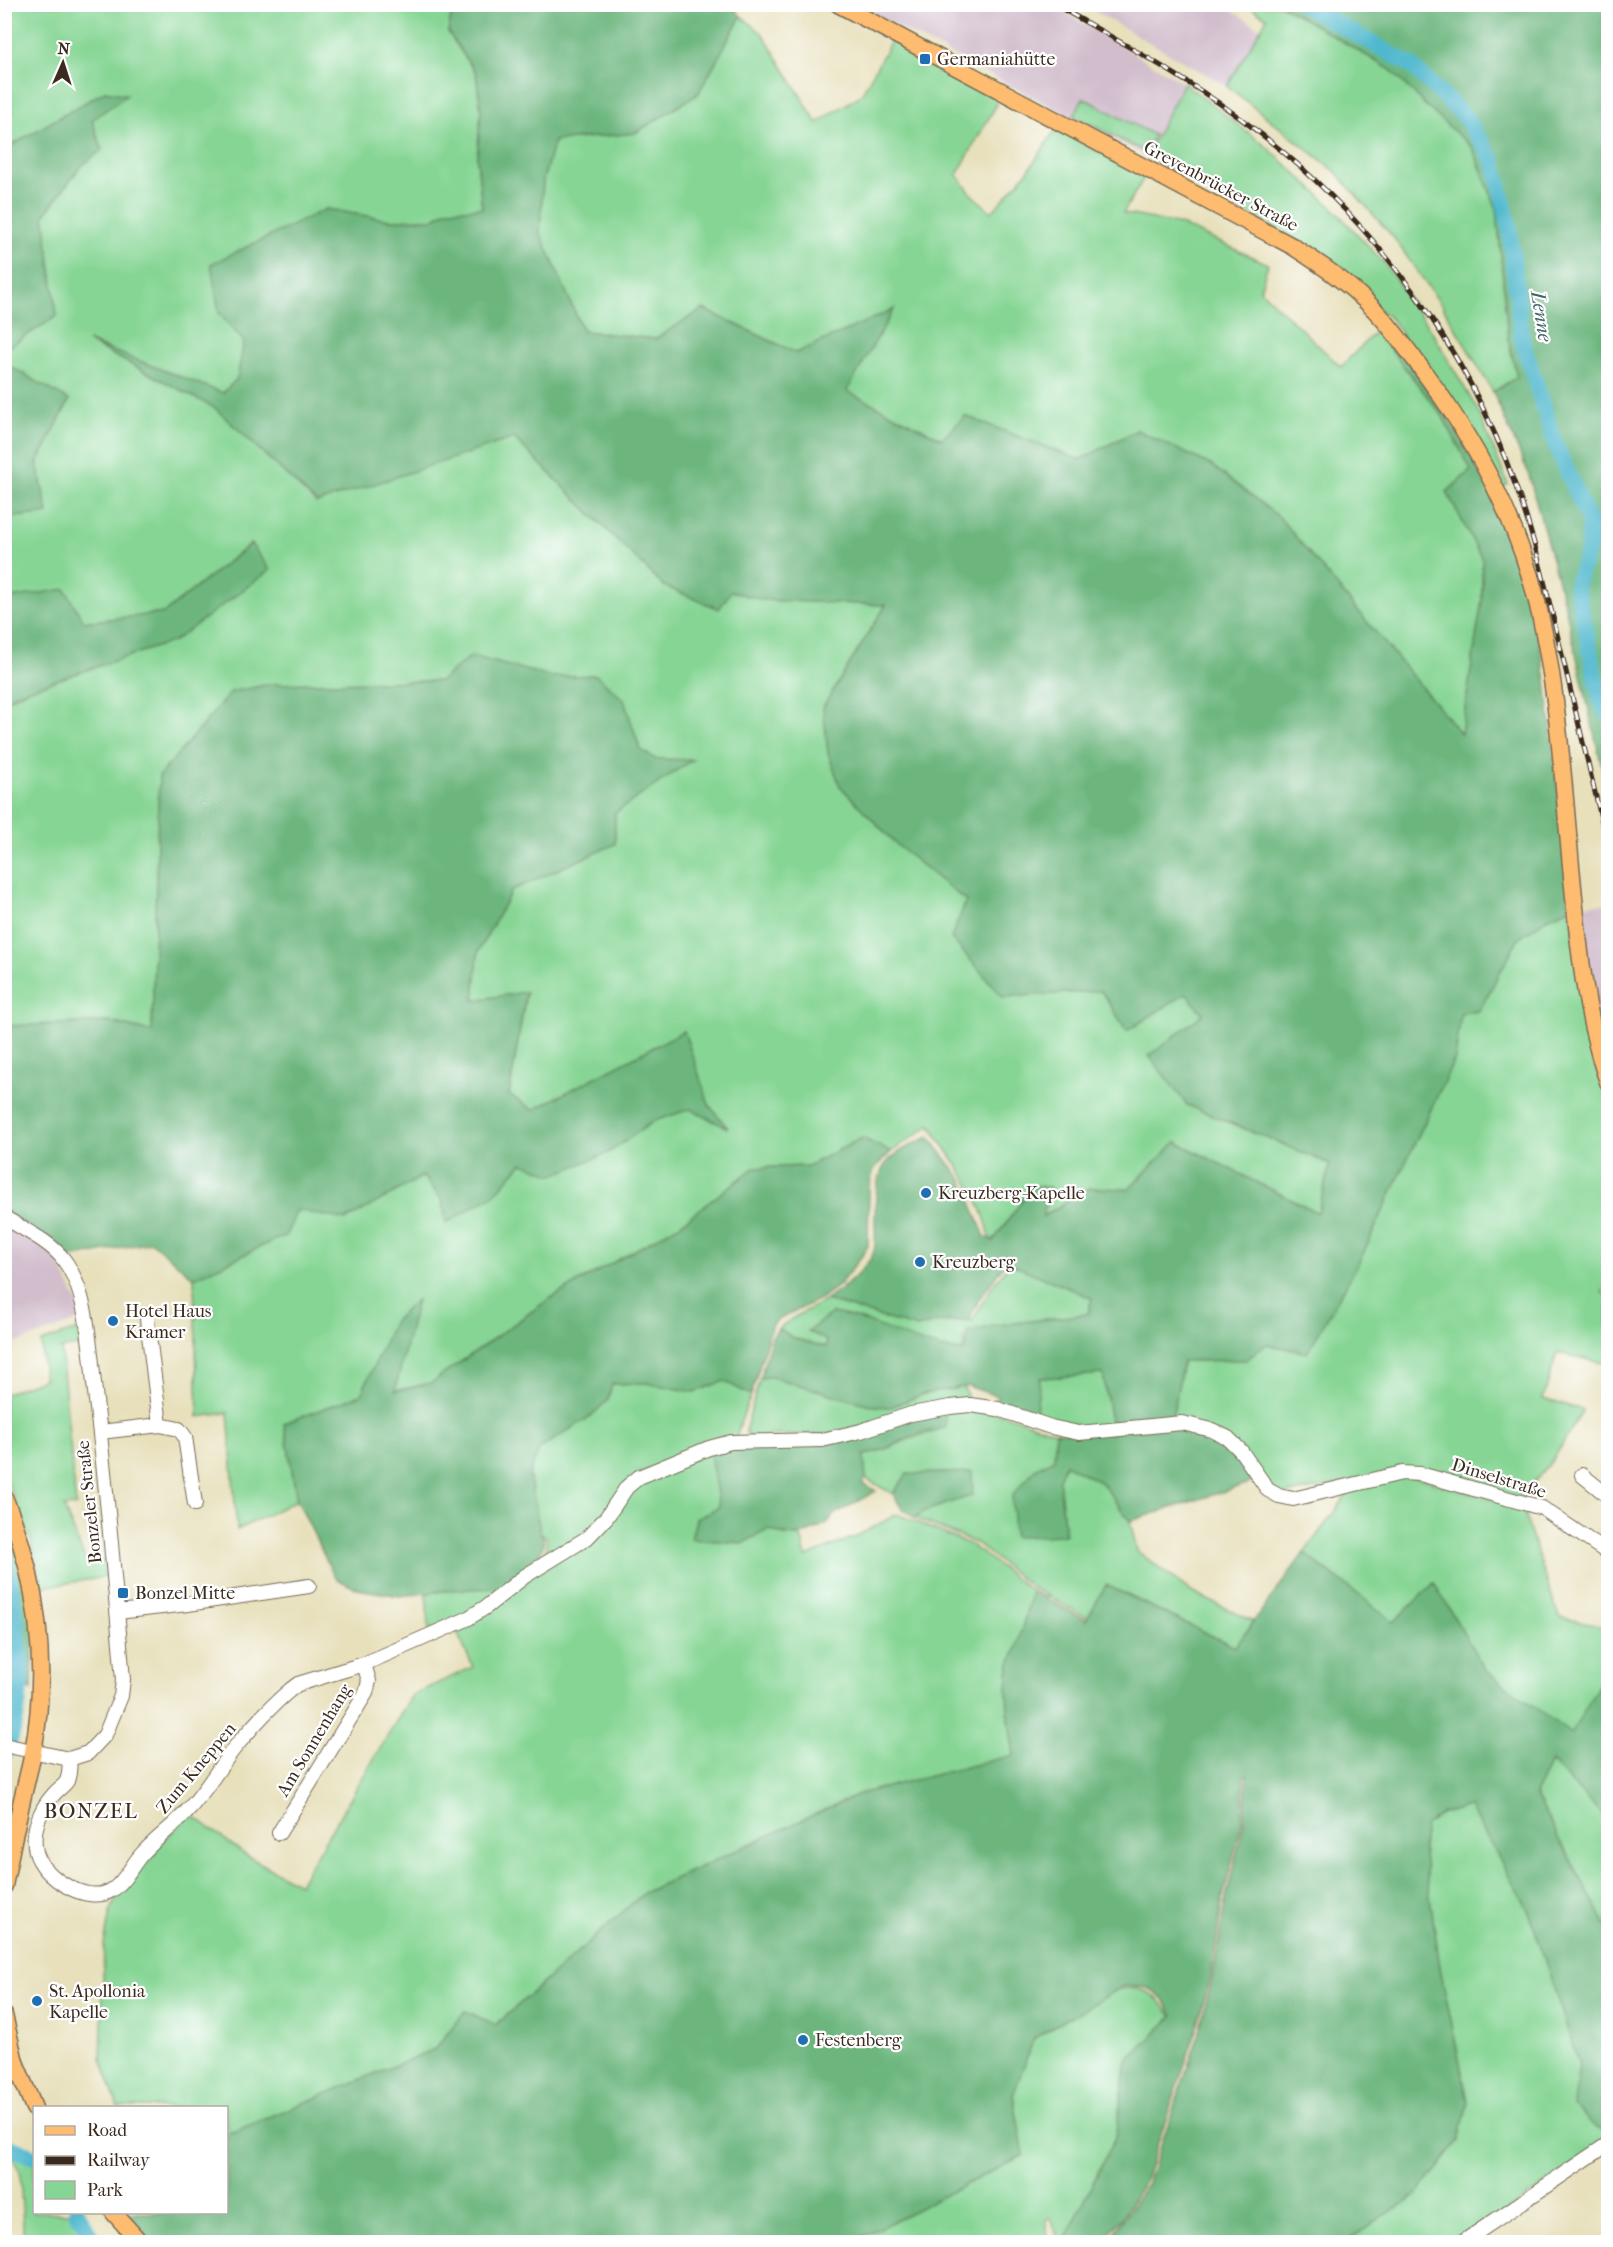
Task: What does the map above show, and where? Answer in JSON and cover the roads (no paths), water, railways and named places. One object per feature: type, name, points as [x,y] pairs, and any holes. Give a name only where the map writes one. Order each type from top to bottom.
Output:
[{"type":"main road","name":"Grevenbrücker Straße","points":[[842,6],[1265,231],[1311,258],[1340,278],[1382,317],[1418,364],[1473,444],[1501,498],[1530,577],[1543,633],[1554,701],[1583,972],[1594,1032],[1608,1082]]},
{"type":"main road","points":[[4,1497],[27,1563],[38,1625],[39,1695],[33,1751],[4,1886]]},
{"type":"main road","points":[[4,2015],[15,2062],[33,2106]]},
{"type":"main road","points":[[115,2214],[140,2242]]},
{"type":"street","name":"Bonzeler Straße","points":[[4,1217],[48,1245],[63,1259],[71,1274],[86,1318],[100,1432],[123,1680],[116,1713],[99,1743],[88,1753],[69,1758]]},
{"type":"street","points":[[147,1319],[160,1425]]},
{"type":"street","name":"Dinselstraße","points":[[467,1618],[486,1607],[525,1575],[587,1538],[606,1518],[627,1487],[648,1473],[709,1448],[731,1442],[822,1440],[861,1431],[911,1414],[950,1407],[970,1406],[998,1409],[1051,1427],[1079,1433],[1174,1423],[1195,1425],[1212,1430],[1236,1444],[1268,1490],[1286,1498],[1293,1499],[1411,1473],[1535,1505],[1548,1511],[1608,1552]]},
{"type":"street","points":[[100,1432],[160,1425],[178,1429],[185,1437],[195,1504]]},
{"type":"street","points":[[1582,1475],[1608,1496]]},
{"type":"street","points":[[117,1612],[309,1586]]},
{"type":"street","name":"Zum Kneppen","points":[[69,1758],[70,1770],[66,1782],[53,1794],[36,1824],[34,1841],[36,1853],[40,1863],[50,1874],[67,1887],[79,1892],[104,1894],[113,1890],[142,1854],[188,1811],[237,1745],[282,1696],[298,1684],[364,1664],[467,1618]]},
{"type":"street","name":"Am Sonnenhang","points":[[279,1833],[366,1693],[369,1681],[364,1664]]},
{"type":"street","points":[[9,1746],[69,1758]]},
{"type":"street","points":[[1463,2242],[1608,2144]]},
{"type":"waterway","name":"Lenne","points":[[1302,4],[1411,65],[1464,116],[1494,161],[1509,225],[1522,340],[1556,446],[1589,521],[1589,547],[1576,585],[1601,702],[1608,714]]},
{"type":"waterway","points":[[4,1560],[15,1607],[20,1658],[18,1709],[4,1755]]},
{"type":"waterway","points":[[4,2145],[33,2157]]},
{"type":"waterway","points":[[78,2214],[94,2242]]},
{"type":"railway","points":[[1054,4],[1212,98],[1237,115],[1303,169],[1380,249],[1414,293],[1444,338],[1472,386],[1496,436],[1523,507],[1535,546],[1608,847]]},
{"type":"place","name":"Germaniahütte","points":[[925,59]]},
{"type":"place","name":"Kreuzberg-Kapelle","points":[[926,1193]]},
{"type":"place","name":"Kreuzberg","points":[[920,1262]]},
{"type":"place","name":"Hotel Haus Kramer","points":[[113,1321]]},
{"type":"place","name":"Bonzel Mitte","points":[[123,1593]]},
{"type":"place","name":"St. Apollonia Kapelle","points":[[37,2001]]},
{"type":"place","name":"Festenberg","points":[[803,2040]]},
{"type":"district","name":"BONZEL","points":[[91,1811]]}]
